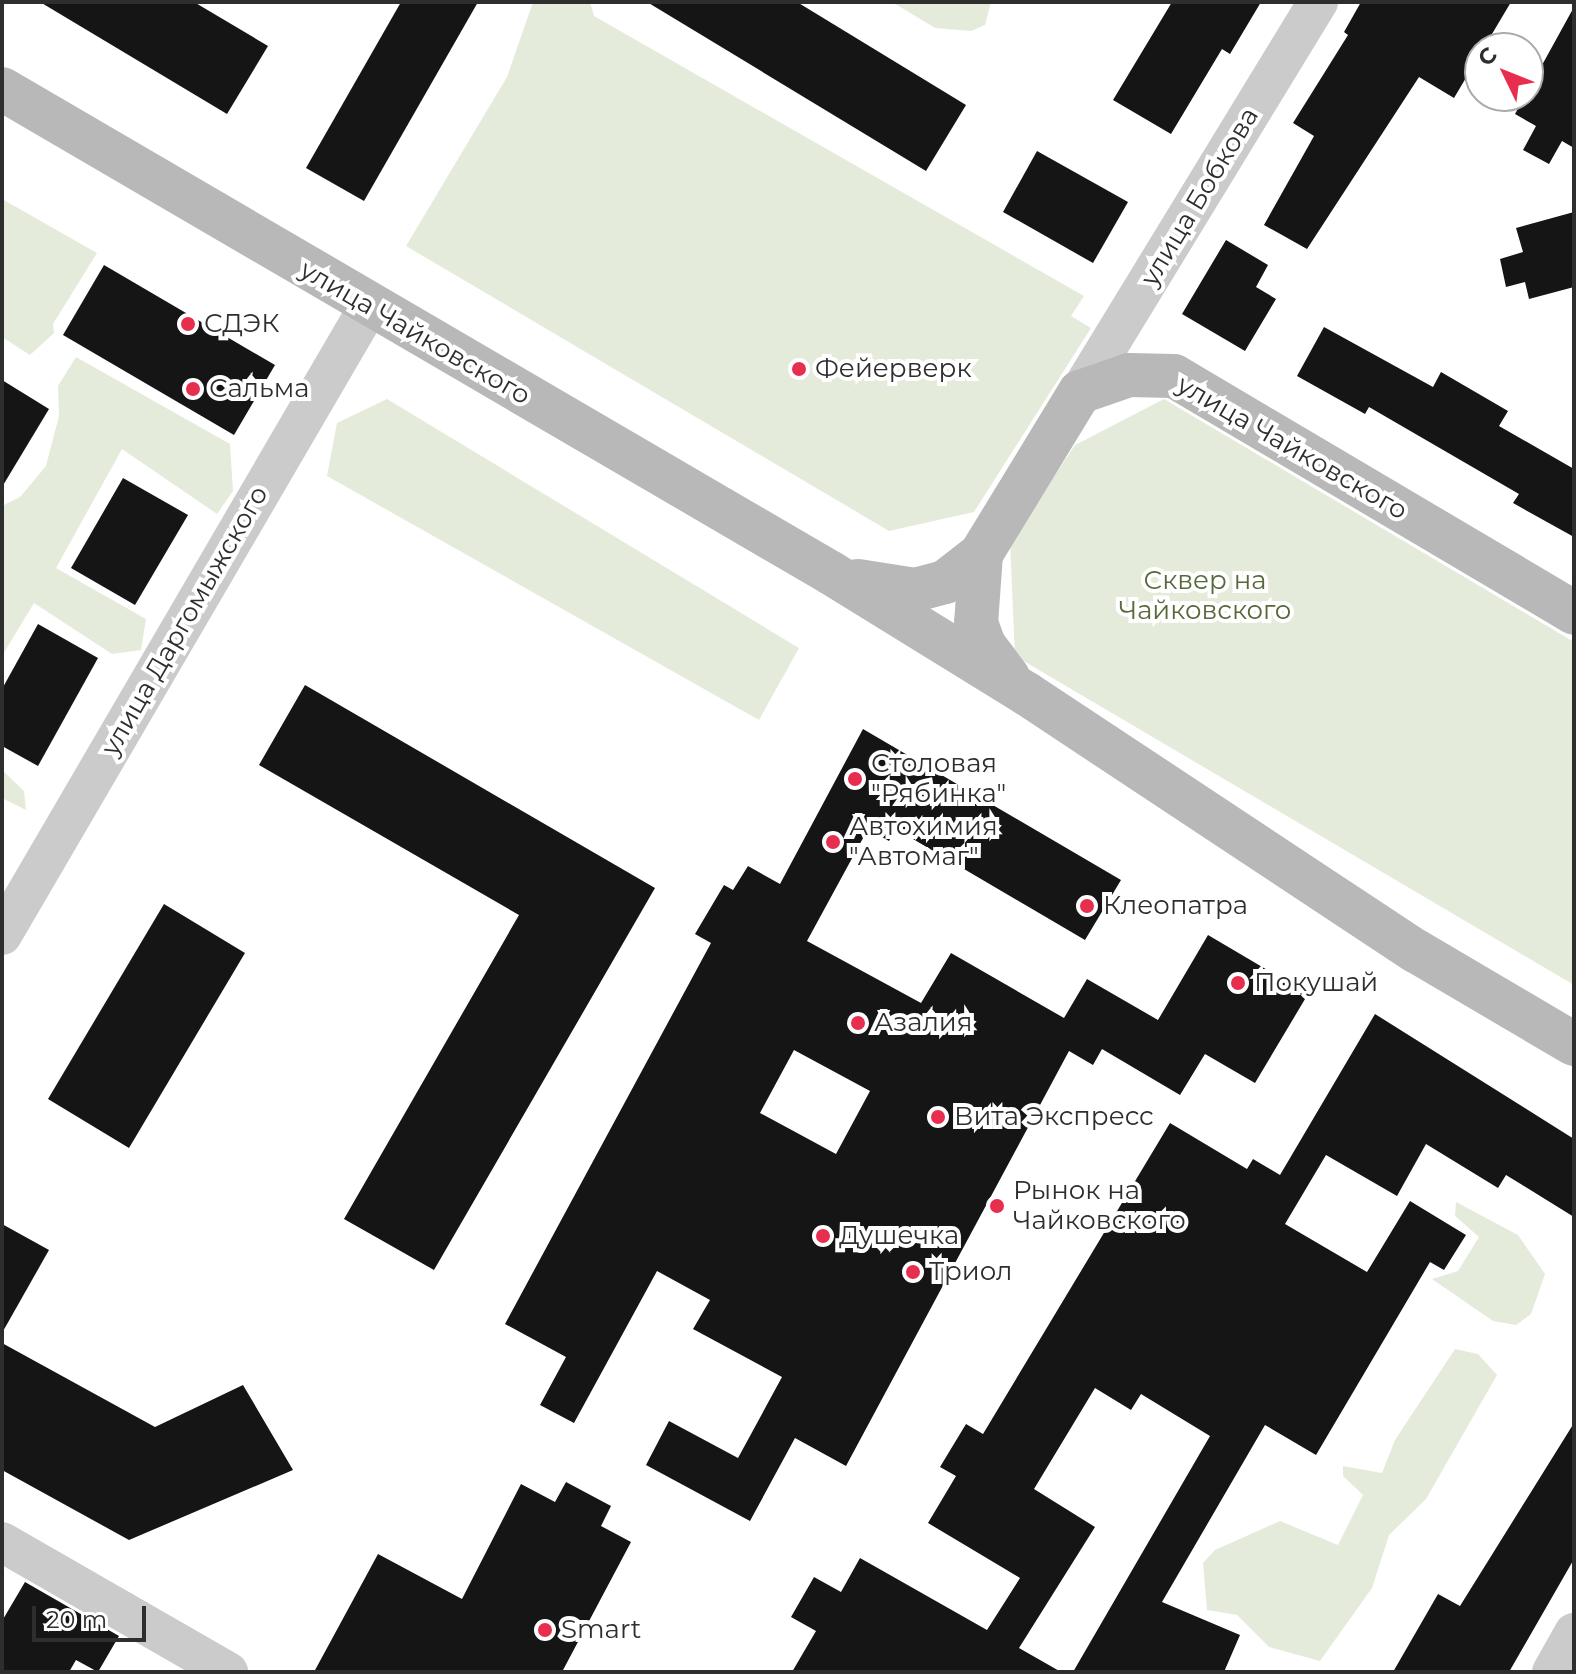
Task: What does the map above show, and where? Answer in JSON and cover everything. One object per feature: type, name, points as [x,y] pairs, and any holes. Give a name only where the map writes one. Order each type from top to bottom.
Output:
[{"type":"main road","name":"улица Чайковского","points":[[2,89],[368,308],[831,573],[1027,694],[1416,951],[1574,1044]]},
{"type":"main road","name":"улица Чайковского","points":[[831,573],[884,589],[915,590],[945,582],[981,554],[1080,392],[1129,375],[1174,376],[1571,603]]},
{"type":"main road","name":"улица Чайковского","points":[[981,554],[976,623],[1003,672],[1027,694]]},
{"type":"street","name":"улица Бобкова","points":[[1080,392],[1318,2]]},
{"type":"street","name":"улица Даргомыжского","points":[[2,935],[368,308]]},
{"type":"street","points":[[2,1542],[228,1672]]},
{"type":"street","points":[[1552,1672],[1574,1633]]},
{"type":"green space","points":[[533,2],[590,2],[594,16],[1084,296],[1071,316],[1091,328],[974,512],[889,531],[406,246],[507,77]]},
{"type":"green space","points":[[892,2],[991,2],[985,25],[971,31],[935,28]]},
{"type":"green space","points":[[2,199],[97,253],[53,324],[54,333],[30,355],[2,337]]},
{"type":"green space","points":[[76,357],[230,444],[233,491],[217,514],[122,449],[56,568],[146,619],[141,650],[112,654],[34,603],[2,656],[2,506],[20,497],[46,466],[59,416],[58,386]]},
{"type":"green space","points":[[387,399],[799,648],[759,720],[327,476],[337,423]]},
{"type":"green space","name":"Сквер на Чайковского","points":[[1164,399],[1574,642],[1574,985],[1015,656],[1010,542],[1075,445]]},
{"type":"green space","points":[[2,770],[24,791],[26,810],[2,798]]},
{"type":"green space","points":[[1456,1202],[1518,1235],[1545,1274],[1531,1314],[1516,1325],[1493,1321],[1432,1279],[1458,1271],[1479,1237],[1455,1216]]},
{"type":"green space","points":[[1455,1349],[1478,1354],[1497,1375],[1426,1499],[1389,1535],[1372,1588],[1320,1661],[1269,1647],[1237,1615],[1207,1610],[1203,1563],[1215,1550],[1280,1521],[1338,1545],[1363,1495],[1343,1476],[1343,1466],[1382,1473],[1395,1440]]},
{"type":"building","points":[[40,2],[194,2],[268,46],[227,114]]},
{"type":"building","points":[[401,2],[478,2],[364,201],[306,168]]},
{"type":"building","points":[[647,2],[797,2],[966,105],[926,171]]},
{"type":"building","points":[[1172,2],[1261,2],[1230,54],[1222,49],[1171,134],[1113,100]]},
{"type":"building","points":[[1361,2],[1511,2],[1493,32],[1464,32],[1464,81],[1454,98],[1419,77],[1307,249],[1264,225],[1314,136],[1293,123],[1348,35],[1344,32]]},
{"type":"building","points":[[1574,7],[1574,148],[1562,141],[1549,164],[1523,150],[1536,126],[1515,114],[1544,112],[1544,61]]},
{"type":"building","points":[[1037,151],[1128,202],[1093,263],[1003,212]]},
{"type":"building","points":[[1574,212],[1574,287],[1529,299],[1525,282],[1506,287],[1500,259],[1523,252],[1516,228]]},
{"type":"building","points":[[1226,240],[1268,265],[1256,287],[1276,299],[1245,351],[1182,314]]},
{"type":"building","points":[[104,265],[275,365],[234,435],[63,335]]},
{"type":"building","points":[[1324,327],[1433,387],[1441,372],[1508,411],[1499,426],[1574,469],[1574,537],[1513,503],[1519,494],[1369,407],[1365,414],[1297,376]]},
{"type":"building","points":[[2,380],[49,409],[2,487]]},
{"type":"building","points":[[123,478],[188,515],[135,605],[71,568]]},
{"type":"building","points":[[38,624],[98,658],[38,766],[2,746],[2,689]]},
{"type":"building","points":[[305,685],[655,888],[434,1270],[344,1219],[519,915],[259,765]]},
{"type":"building","points":[[863,729],[1121,880],[1085,940],[896,829],[889,841],[868,829],[807,941],[921,1003],[951,953],[1064,1018],[1087,979],[1158,1020],[1208,935],[1308,994],[1255,1083],[1205,1054],[1180,1095],[1102,1049],[1093,1065],[1069,1051],[846,1466],[795,1438],[750,1521],[646,1465],[669,1421],[738,1458],[782,1377],[693,1329],[710,1300],[657,1271],[574,1423],[540,1405],[566,1357],[505,1324],[711,943],[695,934],[724,885],[733,890],[748,866],[780,884]],"holes":[[[794,1050],[870,1091],[836,1154],[760,1113]]]},
{"type":"building","points":[[164,904],[245,953],[129,1148],[48,1099]]},
{"type":"building","points":[[1375,1014],[1574,1139],[1574,1217],[1506,1175],[1498,1188],[1426,1144],[1397,1196],[1326,1155],[1285,1224],[1367,1272],[1410,1201],[1466,1235],[1444,1270],[1430,1262],[1316,1455],[1265,1425],[1162,1602],[1240,1635],[1224,1672],[1073,1672],[1210,1436],[1141,1394],[1131,1410],[1095,1388],[1034,1489],[1095,1527],[1019,1648],[1061,1672],[792,1672],[816,1631],[791,1617],[814,1577],[841,1592],[860,1558],[987,1630],[1020,1578],[928,1523],[956,1476],[940,1467],[966,1424],[983,1434],[1170,1123],[1247,1169],[1253,1159],[1280,1175]]},
{"type":"building","points":[[2,1224],[49,1250],[2,1333]]},
{"type":"building","points":[[2,1343],[155,1427],[243,1385],[293,1470],[129,1540],[2,1470]]},
{"type":"building","points":[[1574,1423],[1574,1559],[1509,1672],[1393,1672],[1438,1594],[1460,1606]]},
{"type":"building","points":[[566,1482],[611,1506],[601,1526],[631,1542],[562,1672],[314,1672],[378,1554],[462,1599],[521,1484],[555,1502]]},
{"type":"building","points":[[25,1582],[119,1636],[98,1672],[76,1660],[69,1672],[2,1672],[2,1621]]},
{"type":"place","name":"СДЭК","points":[[188,324]]},
{"type":"place","name":"Фейерверк","points":[[799,369]]},
{"type":"place","name":"Сальма","points":[[193,389]]},
{"type":"place","name":"Столовая \"Рябинка\"","points":[[855,779]]},
{"type":"place","name":"Автохимия \"Автомаг\"","points":[[833,842]]},
{"type":"place","name":"Клеопатра","points":[[1087,906]]},
{"type":"place","name":"Покушай","points":[[1238,983]]},
{"type":"place","name":"Азалия","points":[[858,1023]]},
{"type":"place","name":"Вита Экспресс","points":[[938,1117]]},
{"type":"place","name":"Рынок на Чайковского","points":[[997,1206]]},
{"type":"place","name":"Душечка","points":[[823,1236]]},
{"type":"place","name":"Триол","points":[[913,1272]]},
{"type":"place","name":"Smart","points":[[545,1630]]}]
